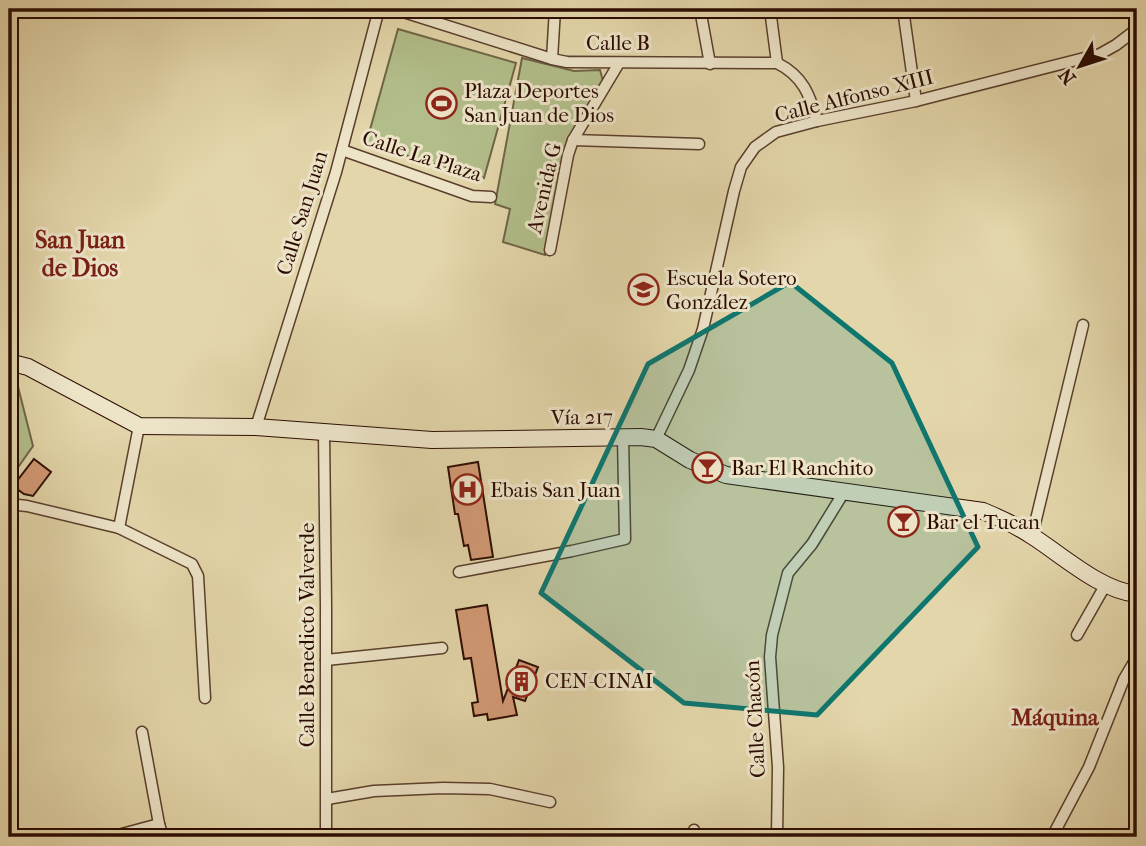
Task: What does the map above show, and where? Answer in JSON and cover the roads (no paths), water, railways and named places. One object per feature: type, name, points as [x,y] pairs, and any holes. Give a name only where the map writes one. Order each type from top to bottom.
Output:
[{"type":"main road","name":"Vía 217","points":[[9,362],[28,367],[139,426],[256,427],[432,440],[623,437],[656,439],[690,460],[726,475],[983,511],[1002,518],[1072,565],[1106,584],[1137,594]]},
{"type":"street","name":"Calle San Juan","points":[[256,427],[342,150],[379,9]]},
{"type":"street","name":"Calle B","points":[[394,9],[552,60],[619,63],[777,63]]},
{"type":"street","points":[[552,60],[555,9]]},
{"type":"street","points":[[700,9],[710,64]]},
{"type":"street","points":[[770,9],[777,63],[787,68],[803,84],[810,95],[817,121]]},
{"type":"street","points":[[903,9],[916,101]]},
{"type":"street","name":"Calle Alfonso XIII","points":[[656,439],[689,370],[703,329],[741,167],[755,147],[776,132],[916,101],[1100,54],[1137,29]]},
{"type":"street","name":"Avenida G","points":[[550,250],[573,140],[619,63]]},
{"type":"street","points":[[573,140],[699,144]]},
{"type":"street","name":"Calle La Plaza","points":[[342,150],[472,196],[491,197]]},
{"type":"street","points":[[1032,536],[1083,325]]},
{"type":"street","points":[[119,528],[139,426]]},
{"type":"street","name":"Calle Benedicto Valverde","points":[[324,432],[326,837]]},
{"type":"street","points":[[460,572],[625,539],[623,437]]},
{"type":"street","name":"Calle Chacón","points":[[777,837],[778,767],[770,657],[772,635],[788,573],[812,544],[844,492]]},
{"type":"street","points":[[9,504],[119,528],[192,564],[198,576],[205,698]]},
{"type":"street","points":[[1077,635],[1106,584]]},
{"type":"street","points":[[326,660],[442,648]]},
{"type":"street","points":[[1052,837],[1089,767],[1124,679],[1137,657]]},
{"type":"street","points":[[142,732],[163,837]]},
{"type":"street","points":[[327,799],[374,791],[443,788],[490,789],[550,802]]},
{"type":"street","points":[[115,837],[159,824]]},
{"type":"place","name":"Plaza Deportes San Juan de Dios","points":[[441,103]]},
{"type":"place","name":"Escuela Sotero González","points":[[643,290]]},
{"type":"place","name":"Bar El Ranchito","points":[[708,468]]},
{"type":"place","name":"Ebais San Juan","points":[[467,490]]},
{"type":"place","name":"Bar el Tucan","points":[[903,522]]},
{"type":"place","name":"CEN-CINAI","points":[[522,681]]},
{"type":"district","name":"San Juan de Dios","points":[[80,254]]},
{"type":"district","name":"Máquina","points":[[1055,717]]}]
